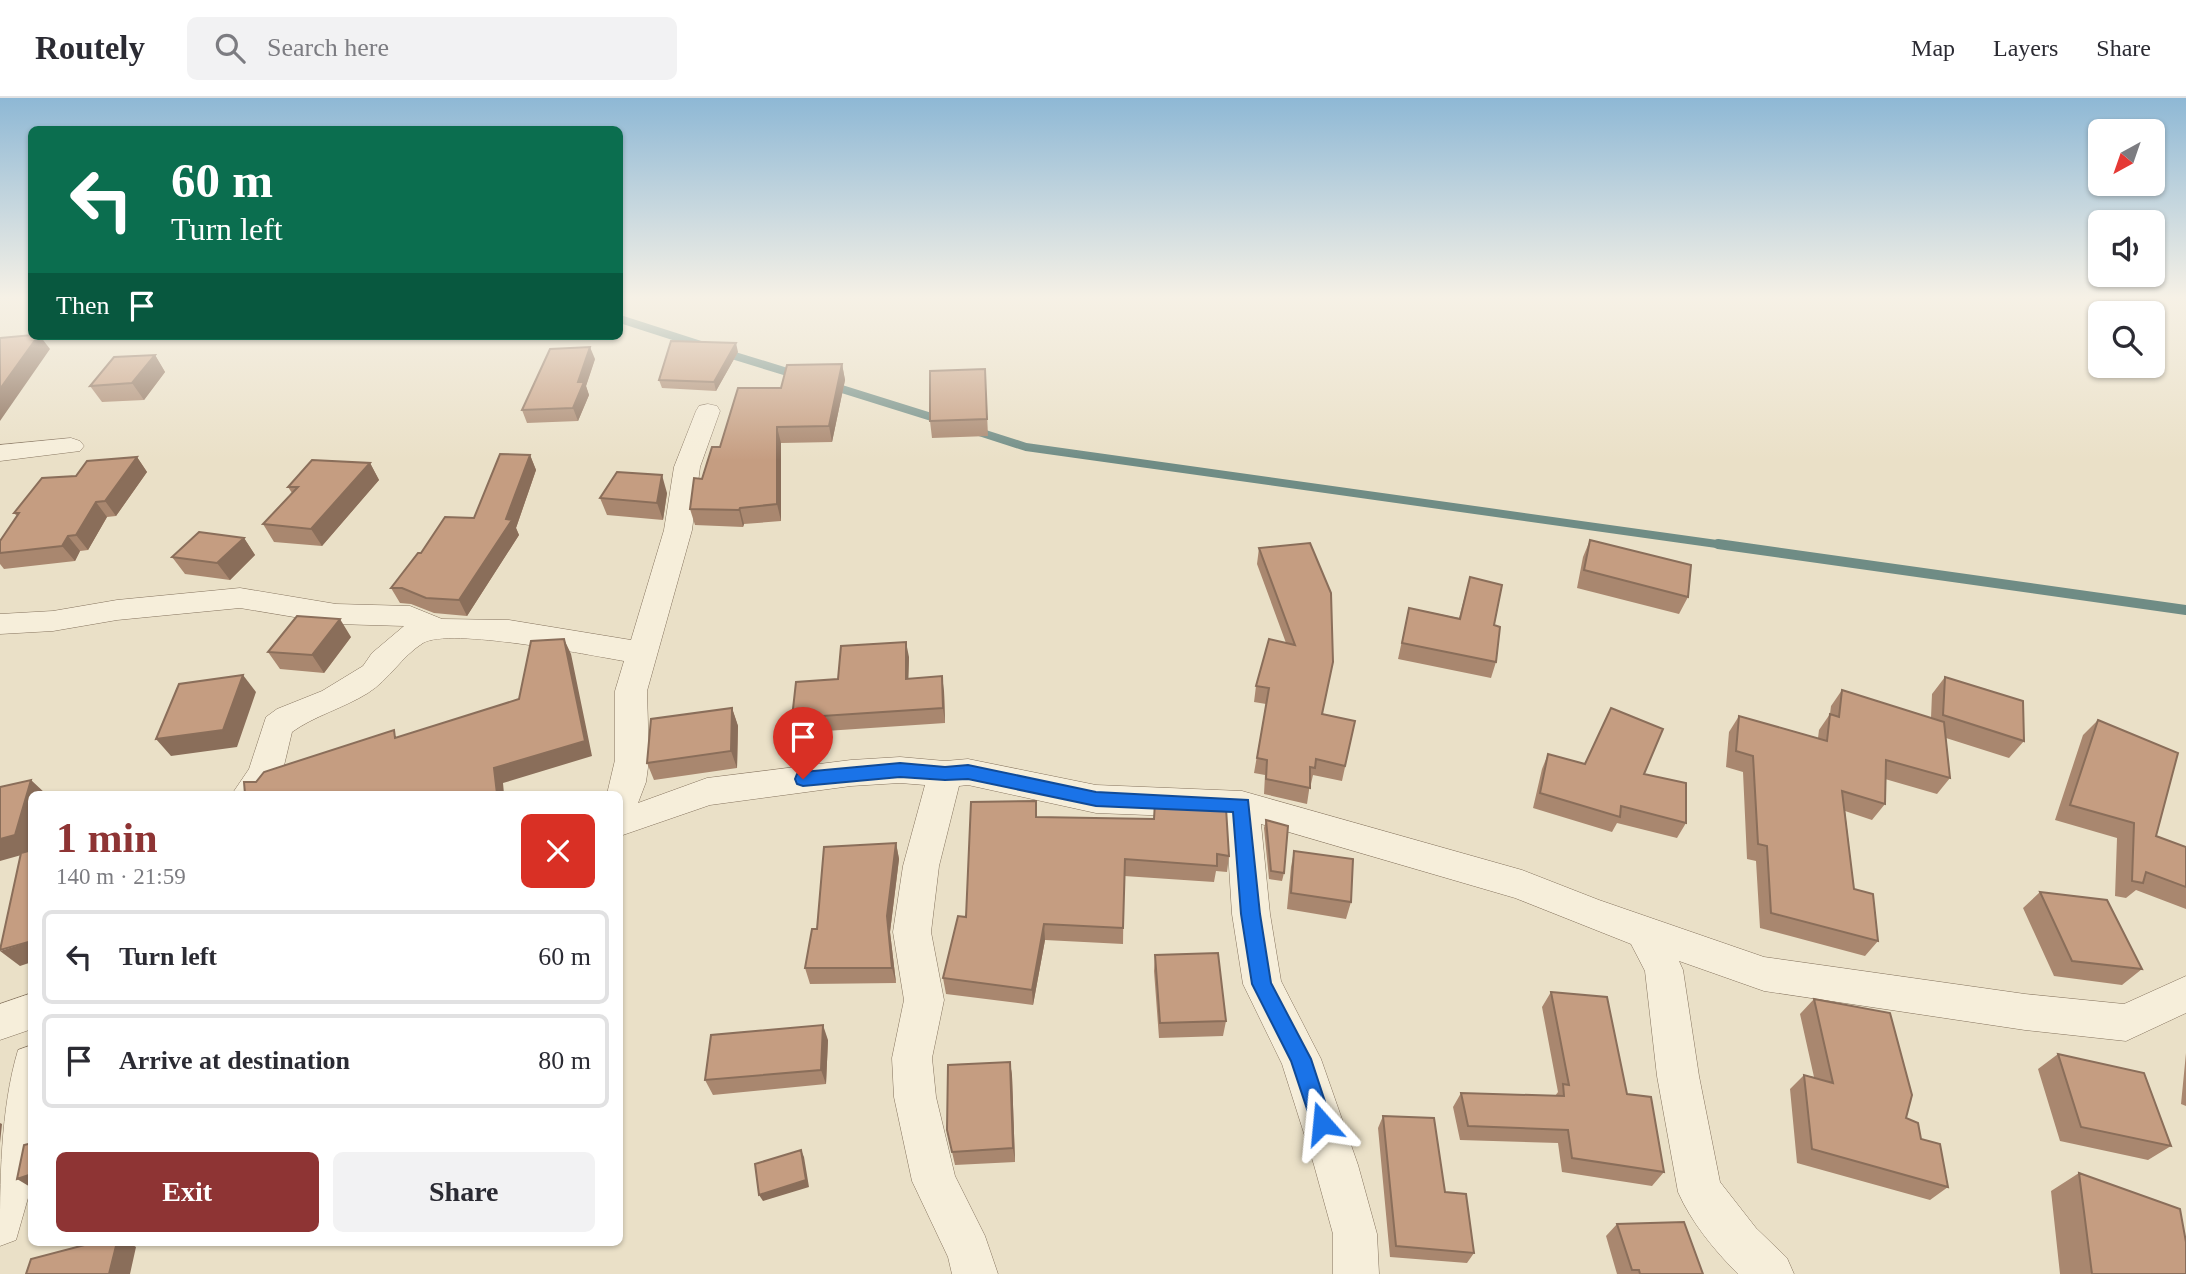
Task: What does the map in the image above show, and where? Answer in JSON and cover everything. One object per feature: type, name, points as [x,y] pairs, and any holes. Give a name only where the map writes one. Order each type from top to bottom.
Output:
[{"type":"street","points":[[623,797],[629,782],[632,760],[631,691],[678,530],[687,467],[708,411]]},
{"type":"street","points":[[0,453],[71,446]]},
{"type":"street","points":[[0,624],[53,621],[117,610],[240,598],[336,614],[410,616],[439,630]]},
{"type":"street","points":[[251,791],[265,774],[278,726],[288,718],[333,699],[374,674],[383,660],[417,632],[509,631],[641,653]]},
{"type":"street","points":[[623,821],[706,792],[851,773],[900,770],[945,774],[968,772],[1096,799],[1242,805],[1522,885],[1589,913],[1764,974],[2025,1012],[2126,1023],[2186,994]]},
{"type":"street","points":[[945,774],[921,866],[912,932],[924,1000],[912,1058],[915,1097],[934,1181],[969,1252],[975,1274]]},
{"type":"street","points":[[1242,805],[1251,914],[1262,984],[1301,1059],[1355,1234],[1356,1274]]},
{"type":"street","points":[[1644,932],[1664,970],[1678,1076],[1700,1192],[1740,1244],[1771,1274]]},
{"type":"street","points":[[0,1224],[28,1086]]},
{"type":"building","points":[[0,351],[27,351],[0,389]]},
{"type":"building","points":[[549,351],[589,351],[578,382],[584,382],[573,408],[522,410]]},
{"type":"building","points":[[668,351],[732,351],[714,382],[659,380]]},
{"type":"building","points":[[155,355],[132,383],[90,386],[114,357]]},
{"type":"building","points":[[842,364],[829,426],[777,427],[777,504],[739,510],[690,509],[694,478],[702,479],[712,447],[720,447],[738,388],[781,388],[787,365]]},
{"type":"building","points":[[985,369],[987,419],[930,421],[930,371]]},
{"type":"building","points":[[500,454],[530,455],[506,519],[512,520],[459,600],[426,598],[402,588],[391,588],[418,553],[421,553],[445,517],[474,518]]},
{"type":"building","points":[[137,457],[105,501],[96,502],[76,535],[68,536],[62,546],[0,553],[0,541],[19,513],[14,513],[42,478],[76,476],[87,461]]},
{"type":"building","points":[[312,460],[370,463],[311,529],[263,524],[298,487],[288,487]]},
{"type":"building","points":[[617,472],[662,475],[657,503],[600,498]]},
{"type":"building","points":[[199,532],[244,538],[217,563],[172,557]]},
{"type":"building","points":[[1590,540],[1691,565],[1688,597],[1584,570]]},
{"type":"building","points":[[1310,543],[1331,593],[1333,662],[1322,714],[1355,721],[1345,766],[1316,759],[1315,768],[1310,767],[1310,788],[1266,779],[1267,760],[1257,758],[1269,688],[1256,686],[1269,639],[1295,645],[1259,548]]},
{"type":"building","points":[[1470,577],[1502,585],[1494,625],[1500,627],[1496,662],[1402,643],[1409,608],[1460,619]]},
{"type":"building","points":[[297,616],[340,619],[312,655],[268,652]]},
{"type":"building","points":[[564,639],[585,741],[494,768],[497,791],[245,791],[244,782],[256,782],[264,772],[394,730],[395,738],[519,699],[531,641]]},
{"type":"building","points":[[906,642],[906,679],[942,676],[943,708],[792,718],[796,682],[838,679],[841,646]]},
{"type":"building","points":[[243,675],[223,730],[156,739],[179,684]]},
{"type":"building","points":[[1945,677],[2023,701],[2024,741],[1943,715]]},
{"type":"building","points":[[1842,690],[1944,722],[1950,778],[1886,760],[1885,804],[1842,791],[1854,889],[1873,894],[1878,941],[1771,913],[1767,846],[1758,844],[1753,756],[1736,751],[1739,716],[1827,741],[1830,714],[1839,717]]},
{"type":"building","points":[[732,708],[731,751],[647,763],[651,719]]},
{"type":"building","points":[[1611,708],[1663,729],[1644,774],[1686,783],[1686,823],[1621,806],[1620,817],[1540,793],[1548,754],[1585,764]]},
{"type":"building","points":[[2098,720],[2178,753],[2156,836],[2186,847],[2186,887],[2146,872],[2143,883],[2132,881],[2134,823],[2070,805]]},
{"type":"building","points":[[31,780],[15,835],[0,839],[0,787]]},
{"type":"building","points":[[1036,801],[1036,817],[1154,819],[1155,802],[1226,808],[1229,856],[1217,854],[1217,866],[1125,859],[1123,928],[1044,924],[1032,990],[943,978],[958,916],[966,917],[971,802]]},
{"type":"building","points":[[1266,820],[1288,826],[1284,873],[1271,871]]},
{"type":"building","points":[[896,843],[887,916],[892,968],[805,968],[812,929],[817,929],[824,847]]},
{"type":"building","points":[[28,851],[28,942],[0,950],[21,853]]},
{"type":"building","points":[[1294,851],[1353,859],[1351,902],[1291,893]]},
{"type":"building","points":[[2040,892],[2107,900],[2142,969],[2072,961]]},
{"type":"building","points":[[1218,953],[1226,1021],[1160,1023],[1155,955]]},
{"type":"building","points":[[1551,992],[1607,997],[1627,1094],[1651,1097],[1664,1172],[1572,1158],[1568,1130],[1468,1126],[1461,1093],[1564,1096],[1563,1084],[1569,1085]]},
{"type":"building","points":[[1814,999],[1890,1013],[1912,1095],[1906,1118],[1918,1123],[1921,1139],[1940,1144],[1948,1187],[1812,1149],[1804,1075],[1833,1083]]},
{"type":"building","points":[[823,1025],[821,1070],[705,1080],[711,1035]]},
{"type":"building","points":[[2058,1054],[2144,1073],[2171,1146],[2081,1127]]},
{"type":"building","points":[[1010,1062],[1013,1148],[952,1152],[947,1130],[948,1065]]},
{"type":"building","points":[[1383,1116],[1434,1118],[1445,1192],[1466,1194],[1474,1253],[1396,1246]]},
{"type":"building","points":[[28,1144],[28,1175],[17,1179],[24,1145]]},
{"type":"building","points":[[801,1150],[806,1180],[759,1195],[755,1164]]},
{"type":"building","points":[[2079,1173],[2180,1209],[2186,1242],[2186,1274],[2092,1274]]},
{"type":"building","points":[[1684,1222],[1703,1274],[1640,1274],[1639,1270],[1632,1270],[1617,1224]]},
{"type":"building","points":[[81,1246],[116,1246],[109,1274],[26,1274],[31,1259]]},
{"type":"waterway","points":[[722,352],[797,375]]},
{"type":"waterway","points":[[829,385],[941,420]]},
{"type":"waterway","points":[[976,431],[1026,447],[1731,546]]},
{"type":"waterway","points":[[1718,544],[2186,610]]},
{"type":"route","points":[[803,779],[900,770],[945,774],[968,772],[1096,799],[1242,805],[1251,914],[1262,984],[1301,1059],[1322,1123]]}]
